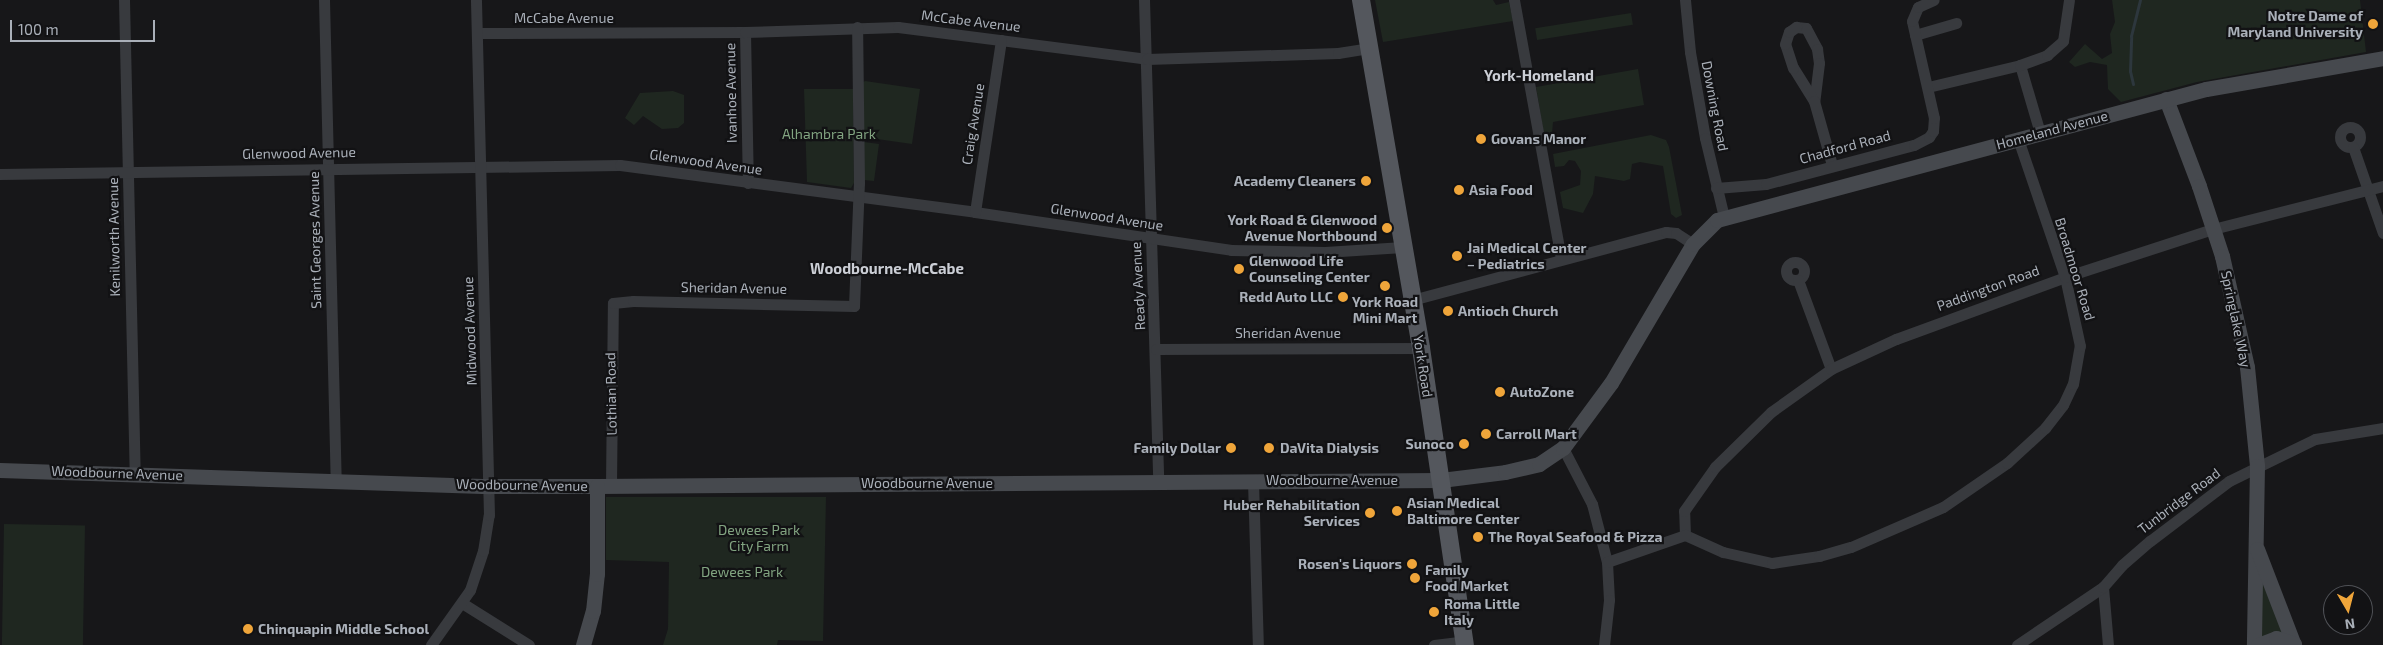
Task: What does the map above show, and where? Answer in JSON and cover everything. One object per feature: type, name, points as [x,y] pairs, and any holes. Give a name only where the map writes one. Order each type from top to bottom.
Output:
[{"type":"main road","name":"York Road","points":[[1361,0],[1420,348],[1465,643]]},
{"type":"street","name":"Kenilworth Avenue","points":[[124,0],[135,473]]},
{"type":"street","name":"Saint Georges Avenue","points":[[324,0],[336,479]]},
{"type":"street","name":"Midwood Avenue","points":[[431,645],[462,603],[484,552],[490,486],[476,0]]},
{"type":"street","name":"Ready Avenue","points":[[1144,0],[1147,59],[1150,237],[1156,349],[1158,482]]},
{"type":"street","points":[[1514,0],[1561,259]]},
{"type":"street","name":"Downing Road","points":[[1685,0],[1690,52],[1716,188],[1724,217]]},
{"type":"street","points":[[1934,0],[1920,2],[1912,16],[1928,87],[2020,65],[2047,55],[2063,41],[2069,0]]},
{"type":"street","points":[[1915,35],[1956,23]]},
{"type":"street","points":[[857,27],[857,197]]},
{"type":"street","name":"McCabe Avenue","points":[[477,33],[745,32],[898,27],[1147,59],[1338,53],[1369,48]]},
{"type":"street","points":[[1814,101],[1818,63],[1817,49],[1806,28],[1796,27],[1789,32],[1785,44],[1793,68],[1814,101],[1832,165]]},
{"type":"street","name":"Ivanhoe Avenue","points":[[745,32],[748,183]]},
{"type":"street","name":"Craig Avenue","points":[[975,212],[1001,40]]},
{"type":"street","name":"Homeland Avenue","points":[[1724,217],[2166,99],[2383,58]]},
{"type":"street","points":[[2020,65],[2040,133]]},
{"type":"street","name":"Chadford Road","points":[[1716,188],[1766,184],[1832,165],[1914,145],[1929,137],[1934,123],[1928,87]]},
{"type":"street","name":"Springlake Way","points":[[2166,99],[2213,229],[2229,281],[2247,367],[2256,466],[2257,550],[2253,579],[2256,645]]},
{"type":"street","name":"Broadmoor Road","points":[[1685,535],[1707,547],[1757,561],[1802,559],[1850,547],[1898,529],[1943,507],[1975,487],[2007,463],[2045,428],[2063,405],[2073,384],[2080,346],[2065,277],[2018,139]]},
{"type":"street","points":[[2353,147],[2366,190],[2383,233]]},
{"type":"street","name":"Glenwood Avenue","points":[[0,174],[480,165],[620,165],[975,212],[1150,237],[1186,244],[1268,252],[1352,252],[1403,247]]},
{"type":"street","name":"Paddington Road","points":[[1685,535],[1684,511],[1715,467],[1771,412],[1831,369],[1896,339],[2065,277],[2213,229],[2383,186]]},
{"type":"street","name":"Sheridan Avenue","points":[[613,303],[632,301],[854,306],[857,197]]},
{"type":"street","name":"Woodbourne Avenue","points":[[0,470],[336,479],[490,486],[1441,480],[1520,469],[1539,464],[1563,448],[1611,383],[1693,244],[1711,224],[1724,217]]},
{"type":"street","points":[[1412,300],[1666,232],[1676,233],[1693,244]]},
{"type":"street","points":[[1798,280],[1831,369]]},
{"type":"street","name":"Lothian Road","points":[[583,645],[593,612],[597,574],[604,485],[613,303]]},
{"type":"street","name":"Sheridan Avenue","points":[[1156,349],[1420,348]]},
{"type":"street","name":"Tunbridge Road","points":[[2017,645],[2103,587],[2122,565],[2176,519],[2229,481],[2256,466],[2315,439],[2383,428]]},
{"type":"street","points":[[1563,448],[1592,504],[1607,562],[1609,600],[1604,645]]},
{"type":"street","points":[[1253,481],[1258,645]]},
{"type":"street","points":[[1607,562],[1685,535]]},
{"type":"street","name":"Springlake Way","points":[[2257,550],[2294,645]]},
{"type":"street","points":[[2103,587],[2108,645]]},
{"type":"street","points":[[462,603],[528,645]]},
{"type":"street","points":[[2256,645],[2276,638],[2294,645]]},
{"type":"street","points":[[1434,645],[1465,643]]},
{"type":"green space","points":[[1375,0],[1493,0],[1496,5],[1509,2],[1513,21],[1383,42]]},
{"type":"green space","points":[[2112,0],[2360,0],[2366,52],[2197,82],[2121,102],[2108,89],[2107,65],[2090,62],[2075,67],[2069,62],[2085,44],[2102,59],[2112,53],[2110,34],[2115,22]]},
{"type":"green space","points":[[1631,13],[1633,25],[1537,40],[1535,28]]},
{"type":"green space","points":[[1638,69],[1644,105],[1553,122],[1552,134],[1545,140],[1536,87]]},
{"type":"green space","name":"Alhambra Park","points":[[865,81],[920,89],[912,144],[863,137],[862,83]]},
{"type":"green space","name":"Alhambra Park","points":[[804,89],[853,89],[854,183],[851,188],[807,182]]},
{"type":"green space","points":[[673,91],[684,95],[684,123],[678,128],[662,129],[643,116],[634,125],[625,118],[640,93]]},
{"type":"green space","points":[[1651,135],[1666,140],[1669,147],[1682,215],[1676,218],[1671,214],[1663,166],[1640,162],[1632,164],[1630,179],[1624,181],[1595,176],[1593,194],[1583,213],[1563,208],[1560,192],[1580,185],[1581,171],[1575,161],[1569,160],[1564,166],[1555,167],[1553,154]]},
{"type":"green space","name":"Alhambra Park","points":[[864,142],[879,144],[874,181],[864,180]]},
{"type":"green space","name":"Dewees Park","points":[[606,497],[826,497],[823,641],[778,640],[777,645],[663,645],[668,629],[669,562],[606,560]]},
{"type":"green space","points":[[4,524],[85,525],[83,645],[2,645]]},
{"type":"green space","points":[[2261,571],[2288,645],[2258,645]]},
{"type":"waterway","points":[[2133,84],[2130,71],[2131,36],[2140,0]]},
{"type":"place","name":"Notre Dame of Maryland University","points":[[2373,24]]},
{"type":"place","name":"Govans Manor","points":[[1481,139]]},
{"type":"place","name":"Academy Cleaners","points":[[1366,181]]},
{"type":"place","name":"Asia Food","points":[[1459,190]]},
{"type":"place","name":"York Road & Glenwood Avenue Northbound","points":[[1387,228]]},
{"type":"place","name":"Jai Medical Center – Pediatrics","points":[[1457,256]]},
{"type":"place","name":"Glenwood Life Counseling Center","points":[[1239,269]]},
{"type":"place","name":"York Road Mini Mart","points":[[1385,286]]},
{"type":"place","name":"Redd Auto LLC","points":[[1343,297]]},
{"type":"place","name":"Antioch Church","points":[[1448,311]]},
{"type":"place","name":"AutoZone","points":[[1500,392]]},
{"type":"place","name":"Carroll Mart","points":[[1486,434]]},
{"type":"place","name":"Sunoco","points":[[1464,444]]},
{"type":"place","name":"Family Dollar","points":[[1231,448]]},
{"type":"place","name":"DaVita Dialysis","points":[[1269,448]]},
{"type":"place","name":"Asian Medical Baltimore Center","points":[[1397,511]]},
{"type":"place","name":"Huber Rehabilitation Services","points":[[1370,513]]},
{"type":"place","name":"The Royal Seafood & Pizza","points":[[1478,537]]},
{"type":"place","name":"Rosen's Liquors","points":[[1412,564]]},
{"type":"place","name":"Family Food Market","points":[[1415,578]]},
{"type":"place","name":"Roma Little Italy","points":[[1434,612]]},
{"type":"place","name":"Chinquapin Middle School","points":[[248,629]]},
{"type":"district","name":"York-Homeland","points":[[1539,76]]},
{"type":"district","name":"Woodbourne-McCabe","points":[[887,269]]},
{"type":"park label","name":"Dewees Park City Farm","points":[[759,538]]}]
